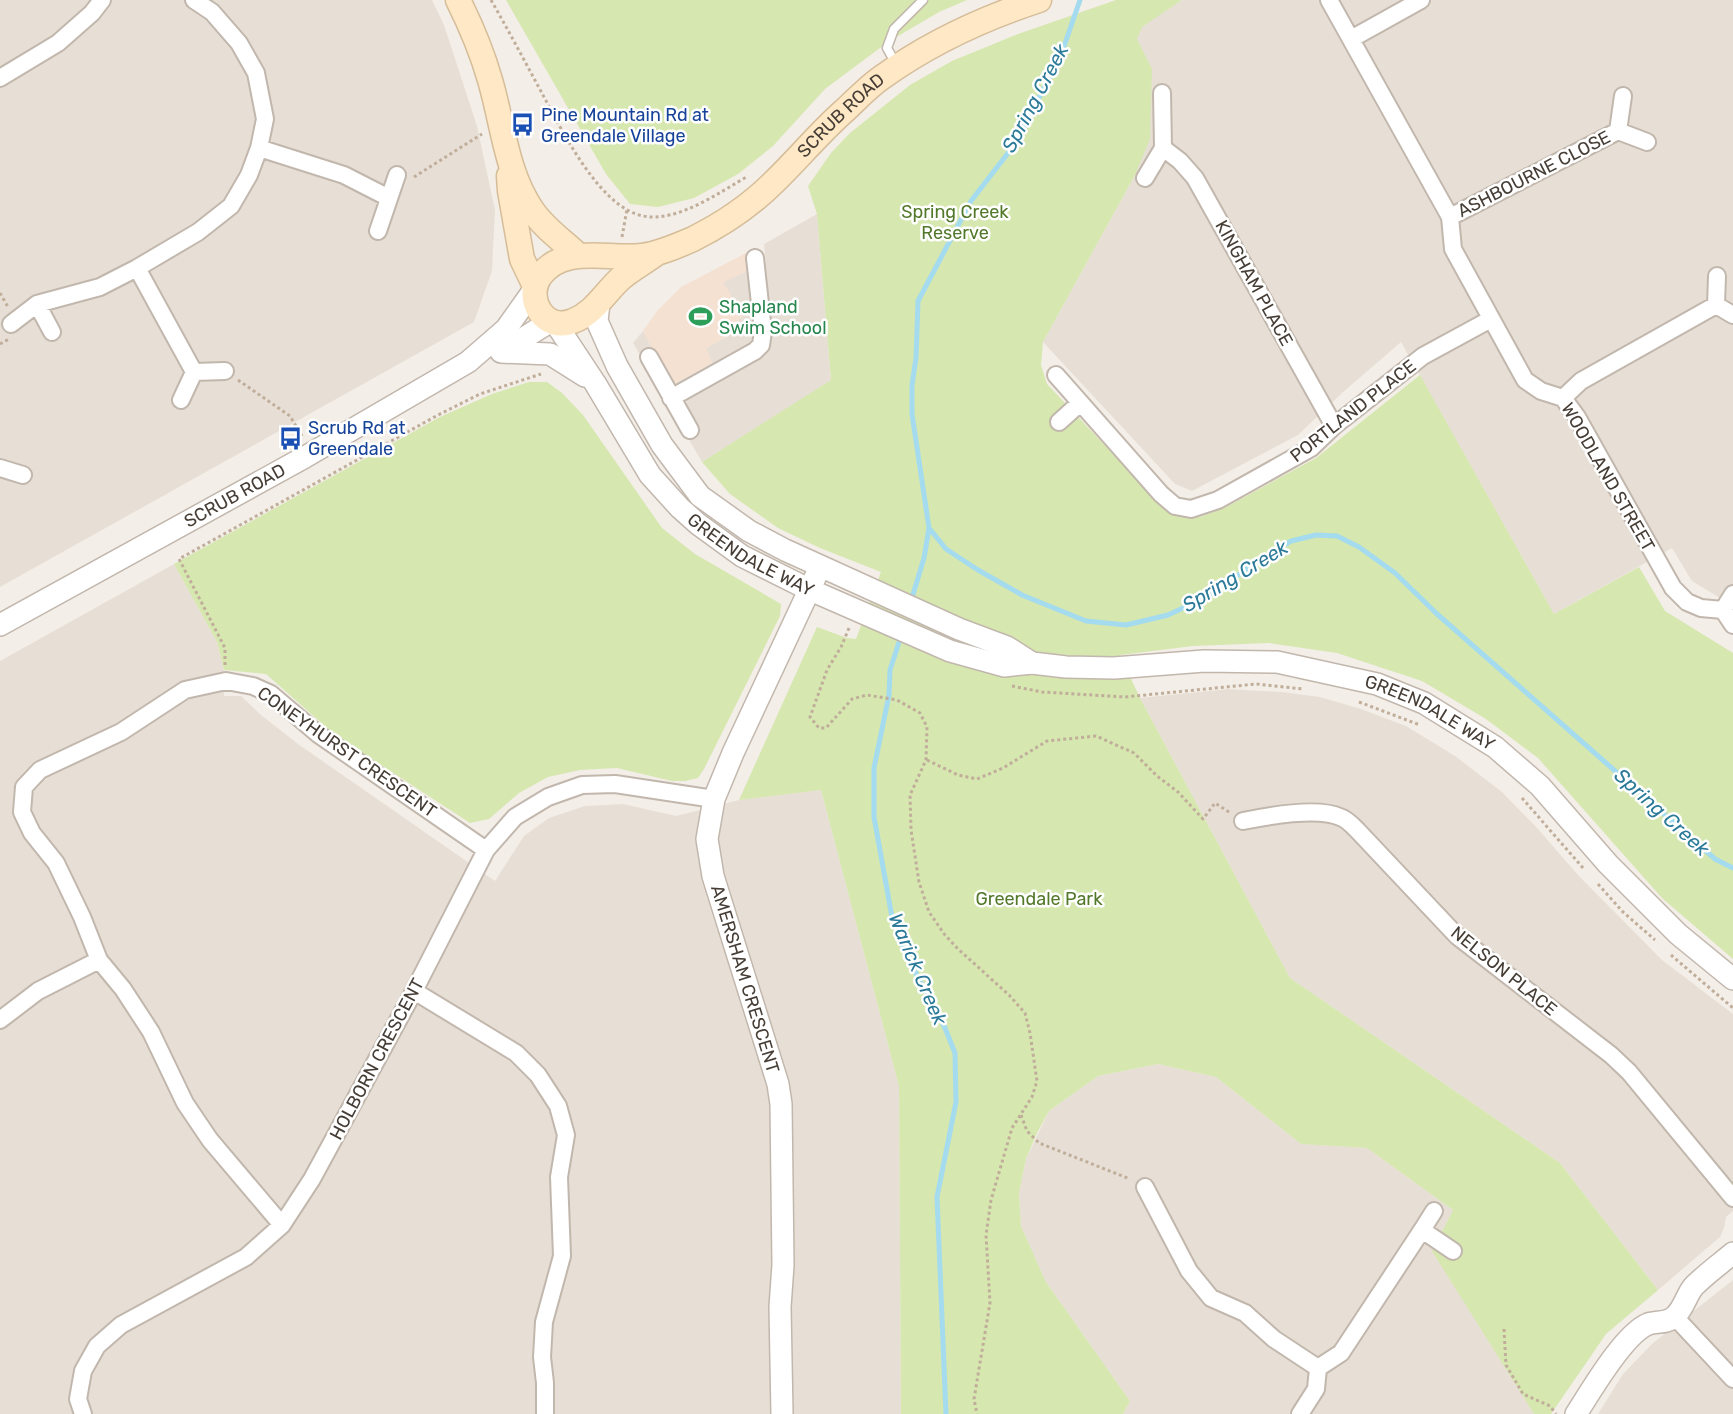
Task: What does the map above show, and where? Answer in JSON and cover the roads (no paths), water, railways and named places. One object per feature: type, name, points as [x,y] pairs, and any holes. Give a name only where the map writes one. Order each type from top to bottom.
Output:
[{"type":"main road","points":[[458,0],[473,31],[490,80],[509,159],[532,209],[543,224],[583,255],[605,266],[609,272],[610,278],[604,297],[572,322],[553,323],[542,315],[536,306],[534,288],[522,259],[510,191],[509,159]]},
{"type":"main road","name":"SCRUB ROAD","points":[[604,297],[621,278],[657,254],[692,239],[737,214],[773,184],[842,113],[880,78],[957,34],[1013,8],[1039,0]]},
{"type":"main road","name":"SCRUB ROAD","points":[[583,255],[619,258],[657,254]]},
{"type":"main road","points":[[534,288],[546,268],[561,259],[583,255]]},
{"type":"street","points":[[0,78],[58,43],[92,13],[102,0]]},
{"type":"street","points":[[11,324],[37,304],[100,287],[198,232],[231,206],[249,176],[259,148],[265,119],[256,73],[239,43],[212,12],[194,0]]},
{"type":"street","name":"WOODLAND STREET","points":[[1329,0],[1450,217],[1453,249],[1525,380],[1541,390],[1563,398],[1577,417],[1672,588],[1687,602],[1701,608],[1723,610]]},
{"type":"street","points":[[1351,39],[1421,0]]},
{"type":"street","points":[[1145,178],[1163,148],[1162,93]]},
{"type":"street","name":"ASHBOURNE CLOSE","points":[[1618,131],[1623,96]]},
{"type":"street","name":"ASHBOURNE CLOSE","points":[[1450,217],[1618,131],[1647,142]]},
{"type":"street","points":[[259,148],[344,175],[389,198]]},
{"type":"street","name":"KINGHAM PLACE","points":[[1163,148],[1180,161],[1195,178],[1334,426]]},
{"type":"street","points":[[378,231],[397,175]]},
{"type":"street","points":[[671,398],[755,351],[761,345],[763,331],[755,258]]},
{"type":"street","points":[[136,268],[194,372]]},
{"type":"street","points":[[1716,305],[1717,276]]},
{"type":"street","name":"SCRUB ROAD","points":[[0,625],[312,453],[468,362],[506,329],[534,288]]},
{"type":"street","name":"GREENDALE WAY","points":[[604,297],[597,321],[617,366],[662,445],[700,496],[748,531],[819,567],[959,629],[1007,647],[1032,663]]},
{"type":"street","points":[[37,304],[52,332]]},
{"type":"street","points":[[1716,305],[1733,315]]},
{"type":"street","points":[[1563,398],[1581,381],[1716,305]]},
{"type":"street","name":"PORTLAND PLACE","points":[[1056,375],[1079,404],[1161,494],[1175,506],[1191,509],[1218,500],[1294,459],[1311,448],[1334,426],[1423,356],[1491,319]]},
{"type":"street","name":"SCRUB ROAD","points":[[468,362],[501,352],[553,323]]},
{"type":"street","name":"GREENDALE WAY","points":[[553,323],[595,383],[640,461],[680,508],[742,556],[808,589],[950,651],[1004,666],[1032,663],[1089,669],[1204,661],[1277,662],[1377,684],[1424,703],[1495,747],[1531,778],[1608,864],[1678,934],[1733,979]]},
{"type":"street","points":[[501,352],[550,354],[595,383]]},
{"type":"street","points":[[649,357],[690,430]]},
{"type":"street","points":[[194,372],[225,371]]},
{"type":"street","points":[[181,400],[194,372]]},
{"type":"street","points":[[1059,422],[1079,404]]},
{"type":"street","points":[[0,468],[22,474]]},
{"type":"street","name":"AMERSHAM CRESCENT","points":[[782,1414],[780,1307],[783,1265],[782,1104],[778,1084],[713,876],[707,839],[714,799],[819,567]]},
{"type":"street","points":[[1733,594],[1723,610],[1733,625]]},
{"type":"street","name":"CONEYHURST CRESCENT","points":[[282,1225],[210,1140],[185,1103],[151,1032],[123,989],[99,960],[82,917],[56,863],[32,833],[22,812],[24,787],[40,770],[121,732],[185,690],[226,681],[253,686],[271,694],[318,734],[486,850]]},
{"type":"street","name":"HOLBORN CRESCENT","points":[[83,1414],[78,1399],[83,1371],[97,1346],[121,1325],[246,1257],[282,1225],[312,1179],[414,991],[486,850],[515,817],[548,797],[582,785],[615,784],[714,799]]},
{"type":"street","name":"NELSON PLACE","points":[[1243,821],[1266,816],[1324,812],[1342,817],[1457,936],[1611,1055],[1629,1072],[1733,1198]]},
{"type":"street","points":[[0,1020],[38,991],[99,960]]},
{"type":"street","points":[[414,991],[516,1053],[538,1075],[558,1107],[566,1135],[559,1177],[562,1256],[544,1322],[542,1357],[545,1414]]},
{"type":"street","points":[[1145,1187],[1189,1270],[1211,1298],[1245,1313],[1274,1339],[1318,1368]]},
{"type":"street","points":[[1318,1368],[1341,1353],[1434,1211]]},
{"type":"street","points":[[1422,1230],[1453,1251]]},
{"type":"street","points":[[1576,1414],[1617,1352],[1632,1336],[1648,1324],[1663,1323],[1675,1317],[1693,1287],[1733,1253]]},
{"type":"street","points":[[1675,1317],[1733,1379]]},
{"type":"street","points":[[1300,1414],[1316,1389],[1318,1368]]},
{"type":"lane","points":[[898,67],[887,48],[890,38],[894,29],[923,0]]},
{"type":"waterway","name":"Spring Creek","points":[[1080,0],[1061,55],[1015,144],[971,201],[918,301],[912,414],[929,528],[946,549],[1022,595],[1086,621],[1126,625],[1168,615],[1209,596],[1291,541],[1316,535],[1337,536],[1359,547],[1395,573],[1437,614],[1715,859],[1733,868]]},
{"type":"waterway","name":"Warick Creek","points":[[911,601],[924,558],[929,528]]},
{"type":"waterway","name":"Warick Creek","points":[[901,636],[890,670],[889,695],[874,768],[874,817],[892,917],[904,951],[945,1028],[955,1053],[956,1102],[937,1197],[946,1414]]},
{"type":"place","name":"Pine Mountain Rd at Greendale Village","points":[[523,125]]},
{"type":"place","name":"Shapland Swim School","points":[[701,317]]},
{"type":"place","name":"Scrub Rd at Greendale","points":[[290,438]]},
{"type":"park label","name":"Spring Creek Reserve","points":[[955,222]]},
{"type":"park label","name":"Greendale Park","points":[[1039,899]]}]
